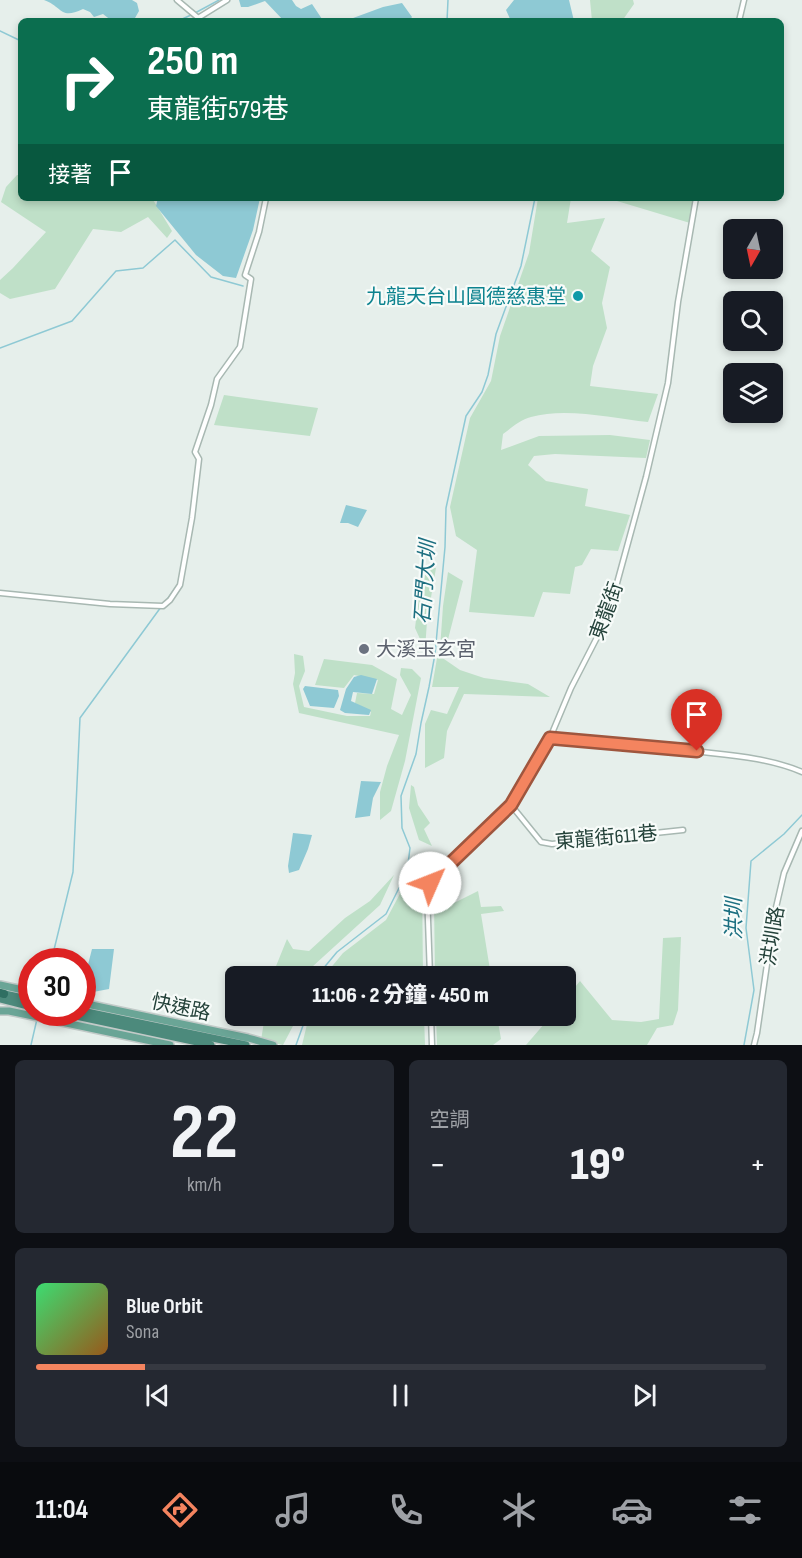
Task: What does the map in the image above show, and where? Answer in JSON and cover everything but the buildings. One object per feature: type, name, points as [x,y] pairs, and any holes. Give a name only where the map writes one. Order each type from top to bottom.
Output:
[{"type":"highway","points":[[1,995],[18,998]]},
{"type":"highway","points":[[1,995],[18,1002]]},
{"type":"highway","points":[[96,1014],[246,1045]]},
{"type":"highway","points":[[96,1020],[211,1045]]},
{"type":"main road","points":[[0,985],[18,989]]},
{"type":"main road","name":"快速路","points":[[96,1006],[273,1045]]},
{"type":"main road","name":"快速路","points":[[0,1011],[170,1045]]},
{"type":"street","points":[[177,0],[199,18]]},
{"type":"street","points":[[201,18],[227,0]]},
{"type":"street","points":[[740,18],[744,0]]},
{"type":"street","points":[[0,593],[110,604],[161,606],[170,600],[180,585],[192,518],[199,459],[195,452],[217,379],[240,346],[251,279],[245,274],[259,232],[265,201]]},
{"type":"street","name":"東龍街","points":[[430,966],[427,892],[430,883],[511,805],[550,738],[571,688],[608,616],[646,477],[668,383],[678,303],[695,201]]},
{"type":"street","points":[[550,738],[741,756],[789,766],[802,772]]},
{"type":"street","name":"東龍街611巷","points":[[511,805],[540,842],[552,844],[683,830]]},
{"type":"street","name":"洪圳路","points":[[754,1045],[758,1033],[774,916],[783,873],[802,831]]},
{"type":"street","points":[[431,1026],[432,1045]]},
{"type":"green space","points":[[590,0],[633,0],[634,4],[624,18],[592,18]]},
{"type":"green space","points":[[18,175],[18,201],[154,201],[172,231],[167,238],[148,217],[121,232],[93,229],[55,289],[10,299],[0,293],[0,280],[46,232],[1,202],[6,187]]},
{"type":"green space","points":[[538,201],[571,201],[567,223],[605,218],[591,251],[610,267],[602,303],[607,328],[593,366],[590,386],[658,394],[648,422],[589,414],[544,414],[523,420],[503,434],[501,450],[539,436],[610,435],[650,440],[646,458],[555,454],[534,456],[528,465],[546,481],[588,489],[585,506],[630,515],[618,551],[591,549],[582,565],[575,567],[570,594],[543,592],[534,617],[469,612],[477,550],[456,536],[450,507],[470,418],[491,381],[500,336],[529,253]]},
{"type":"green space","points":[[617,201],[694,201],[690,223]]},
{"type":"green space","points":[[224,395],[318,408],[310,436],[214,425]]},
{"type":"green space","points":[[426,565],[436,568],[427,621],[425,650],[415,628],[421,580]]},
{"type":"green space","points":[[448,572],[463,581],[445,651],[440,649]]},
{"type":"green space","points":[[294,654],[303,656],[305,671],[299,686],[304,707],[347,716],[370,716],[371,712],[355,703],[357,693],[374,694],[378,680],[354,675],[344,688],[315,685],[324,659],[372,665],[397,679],[391,709],[402,715],[411,695],[400,675],[401,668],[412,669],[421,678],[405,761],[391,811],[380,820],[380,792],[399,735],[299,713],[293,684]]},
{"type":"green space","points":[[437,658],[444,659],[460,670],[484,678],[528,684],[550,697],[464,694],[447,731],[444,758],[425,768],[425,724],[431,710],[447,714],[459,687],[432,687]]},
{"type":"green space","points":[[411,785],[414,787],[418,805],[430,823],[424,829],[432,846],[419,840],[409,808]]},
{"type":"green space","points":[[419,858],[437,860],[422,879],[423,966],[332,966],[343,953],[386,920]]},
{"type":"green space","points":[[394,875],[380,905],[313,966],[276,966],[287,939],[293,949],[309,951],[345,918],[370,901]]},
{"type":"green space","points":[[478,891],[481,907],[501,906],[504,911],[481,914],[489,966],[435,966],[434,902],[452,904]]},
{"type":"green space","points":[[681,937],[678,1010],[673,1025],[657,1028],[647,1045],[526,1045],[542,1026],[576,1026],[576,986],[580,981],[612,1020],[641,1022],[659,1019],[663,938]]},
{"type":"green space","points":[[263,1026],[293,1026],[283,1045],[261,1040]]},
{"type":"green space","points":[[307,1026],[424,1026],[425,1045],[302,1045]]},
{"type":"green space","points":[[436,1026],[499,1026],[501,1039],[493,1045],[437,1045]]},
{"type":"water","points":[[44,0],[132,0],[137,3],[139,11],[135,18],[108,18],[103,14],[94,17],[83,9],[66,13]]},
{"type":"water","points":[[239,0],[292,0],[301,9],[312,4],[321,18],[281,18],[265,1],[241,7]]},
{"type":"water","points":[[514,0],[569,0],[573,18],[510,18],[506,10]]},
{"type":"water","points":[[402,3],[412,17],[353,18]]},
{"type":"water","points":[[157,201],[259,201],[253,230],[236,278],[223,276],[196,255],[156,206]]},
{"type":"water","points":[[346,505],[367,510],[358,527],[340,523]]},
{"type":"water","points":[[361,675],[377,679],[372,694],[353,692],[351,701],[371,710],[369,715],[345,713],[340,710],[346,689],[354,677]]},
{"type":"water","points":[[305,686],[338,690],[339,696],[334,708],[310,706],[303,689]]},
{"type":"water","points":[[361,781],[381,782],[373,798],[370,816],[355,818]]},
{"type":"water","points":[[293,833],[312,835],[299,870],[289,873],[288,866]]},
{"type":"water","points":[[96,949],[114,949],[109,989],[96,991]]},
{"type":"waterway","points":[[195,13],[219,0]]},
{"type":"waterway","name":"石門大圳","points":[[447,18],[448,0]]},
{"type":"waterway","points":[[184,18],[191,15]]},
{"type":"waterway","points":[[0,31],[18,40]]},
{"type":"waterway","name":"石門大圳","points":[[325,966],[337,952],[386,914],[407,872],[410,848],[402,828],[401,796],[416,754],[435,654],[445,547],[446,508],[466,416],[482,392],[488,375],[496,334],[521,266],[534,201]]},
{"type":"waterway","points":[[0,348],[72,321],[116,271],[143,268],[175,240],[211,277],[243,286]]},
{"type":"waterway","points":[[166,601],[176,587]]},
{"type":"waterway","points":[[54,948],[73,872],[80,718],[161,607]]},
{"type":"waterway","name":"洪圳","points":[[744,1045],[754,990],[746,928],[751,861],[784,834],[802,815]]},
{"type":"waterway","points":[[31,1045],[35,1026]]},
{"type":"waterway","name":"石門大圳","points":[[296,1045],[303,1026]]},
{"type":"place","name":"九龍天台山圓德慈惠堂","points":[[578,296]]},
{"type":"place","name":"大溪玉玄宮","points":[[364,649]]},
{"type":"route","points":[[430,883],[511,805],[550,738],[697,751]]}]
